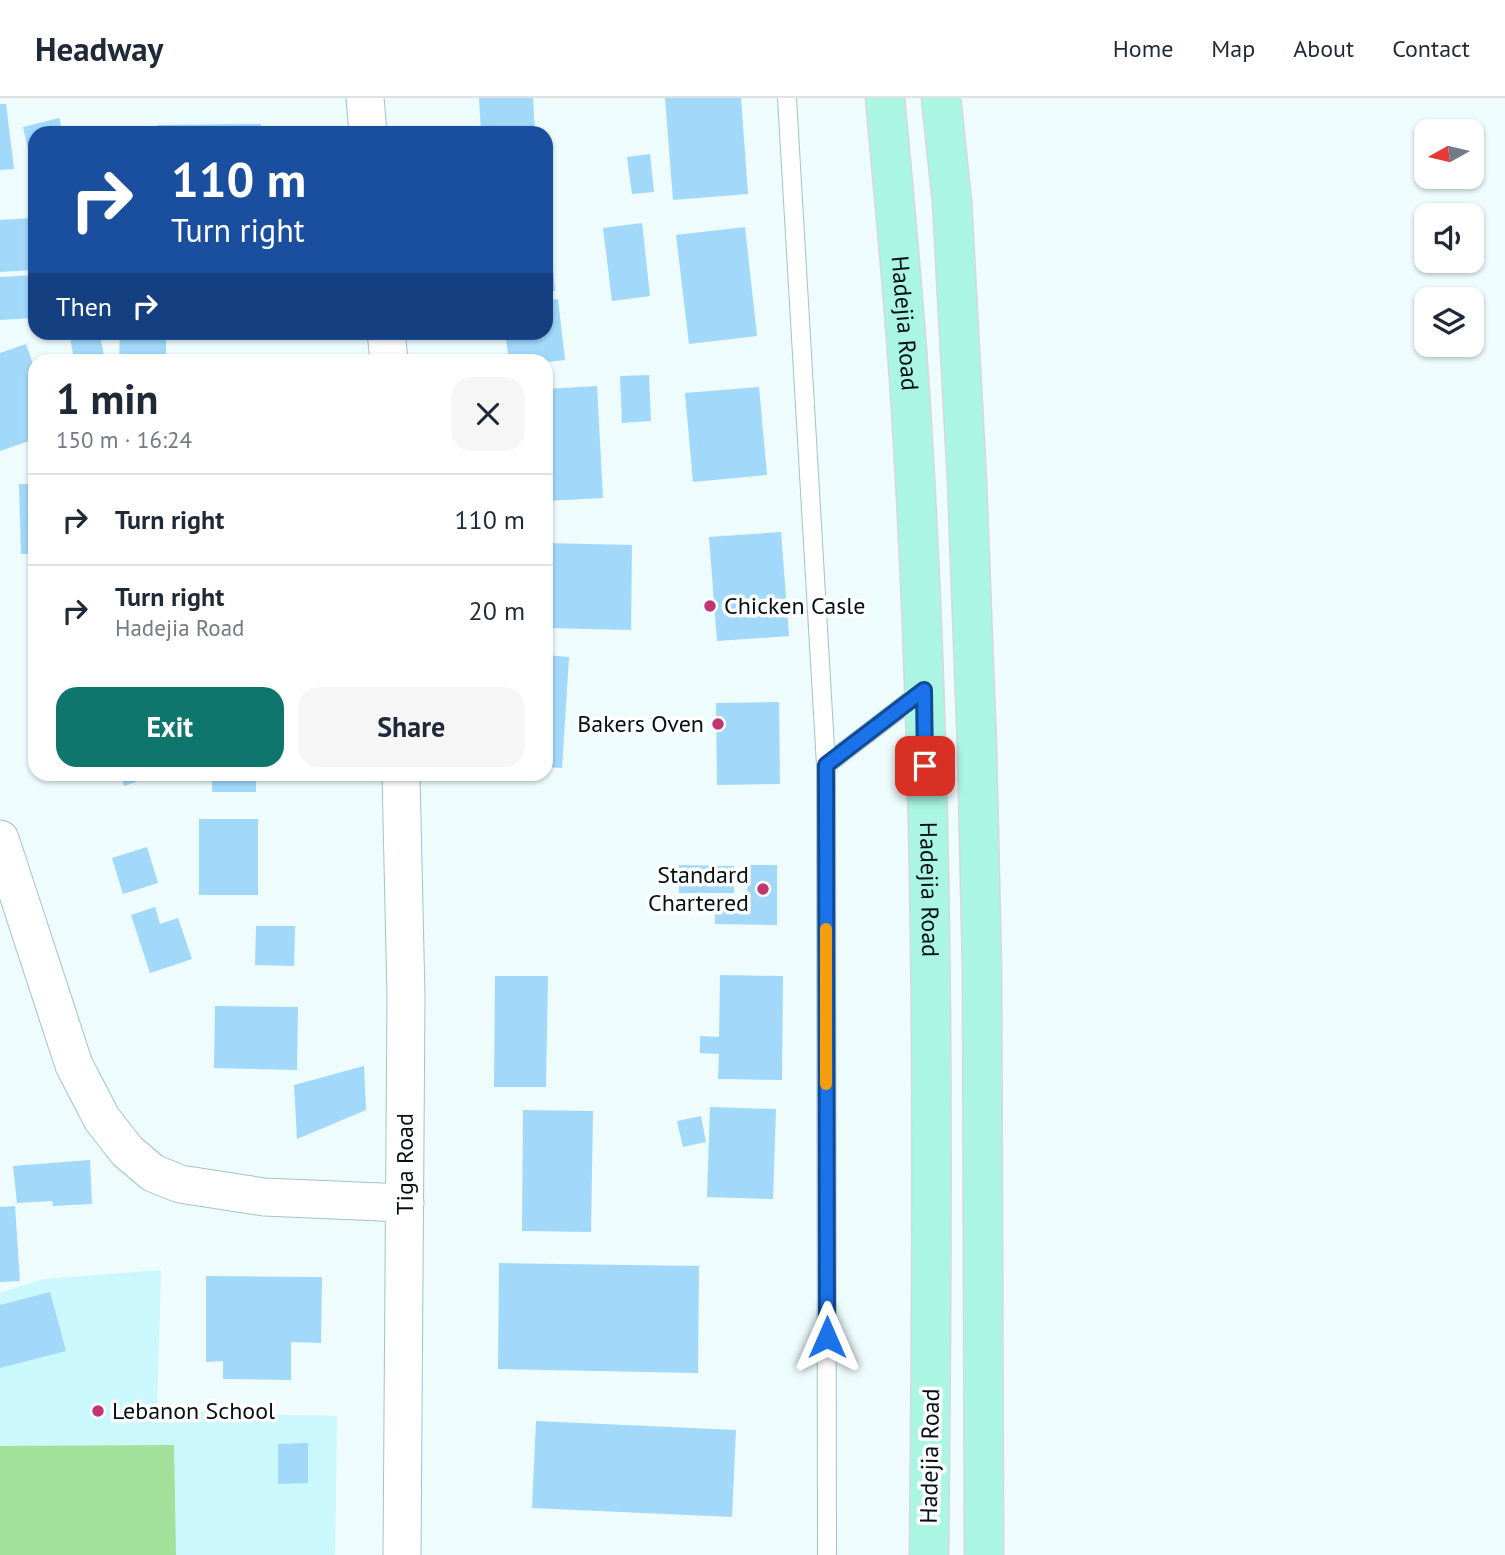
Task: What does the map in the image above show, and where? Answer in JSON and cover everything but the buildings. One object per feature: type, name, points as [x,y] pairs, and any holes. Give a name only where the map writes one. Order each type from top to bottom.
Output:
[{"type":"main road","name":"Hadejia Road","points":[[885,98],[912,428],[924,690],[932,1257],[929,1555]]},
{"type":"main road","points":[[941,98],[952,202],[967,467],[977,748],[982,969],[984,1555]]},
{"type":"street","points":[[365,98],[367,126]]},
{"type":"street","name":"Tiga Road","points":[[401,781],[406,997],[402,1555]]},
{"type":"street","points":[[0,839],[74,1065],[102,1119],[127,1152],[153,1173],[180,1184],[264,1197],[405,1203]]},
{"type":"lane","points":[[787,98],[826,765],[827,1555]]},
{"type":"lane","points":[[826,765],[924,690]]},
{"type":"shaded area","name":"Lebanon School","points":[[161,1270],[157,1409],[337,1416],[335,1555],[0,1555],[0,1293],[43,1279]]},
{"type":"green space","points":[[174,1445],[176,1555],[0,1555],[0,1446]]},
{"type":"slow traffic","points":[[826,929],[826,1084]]},
{"type":"place","name":"Chicken Casle","points":[[710,606]]},
{"type":"place","name":"Bakers Oven","points":[[718,724]]},
{"type":"place","name":"Standard Chartered","points":[[763,889]]},
{"type":"place","name":"Lebanon School","points":[[98,1411]]},
{"type":"route","points":[[827,1337],[826,765],[924,690],[925,766]]}]
